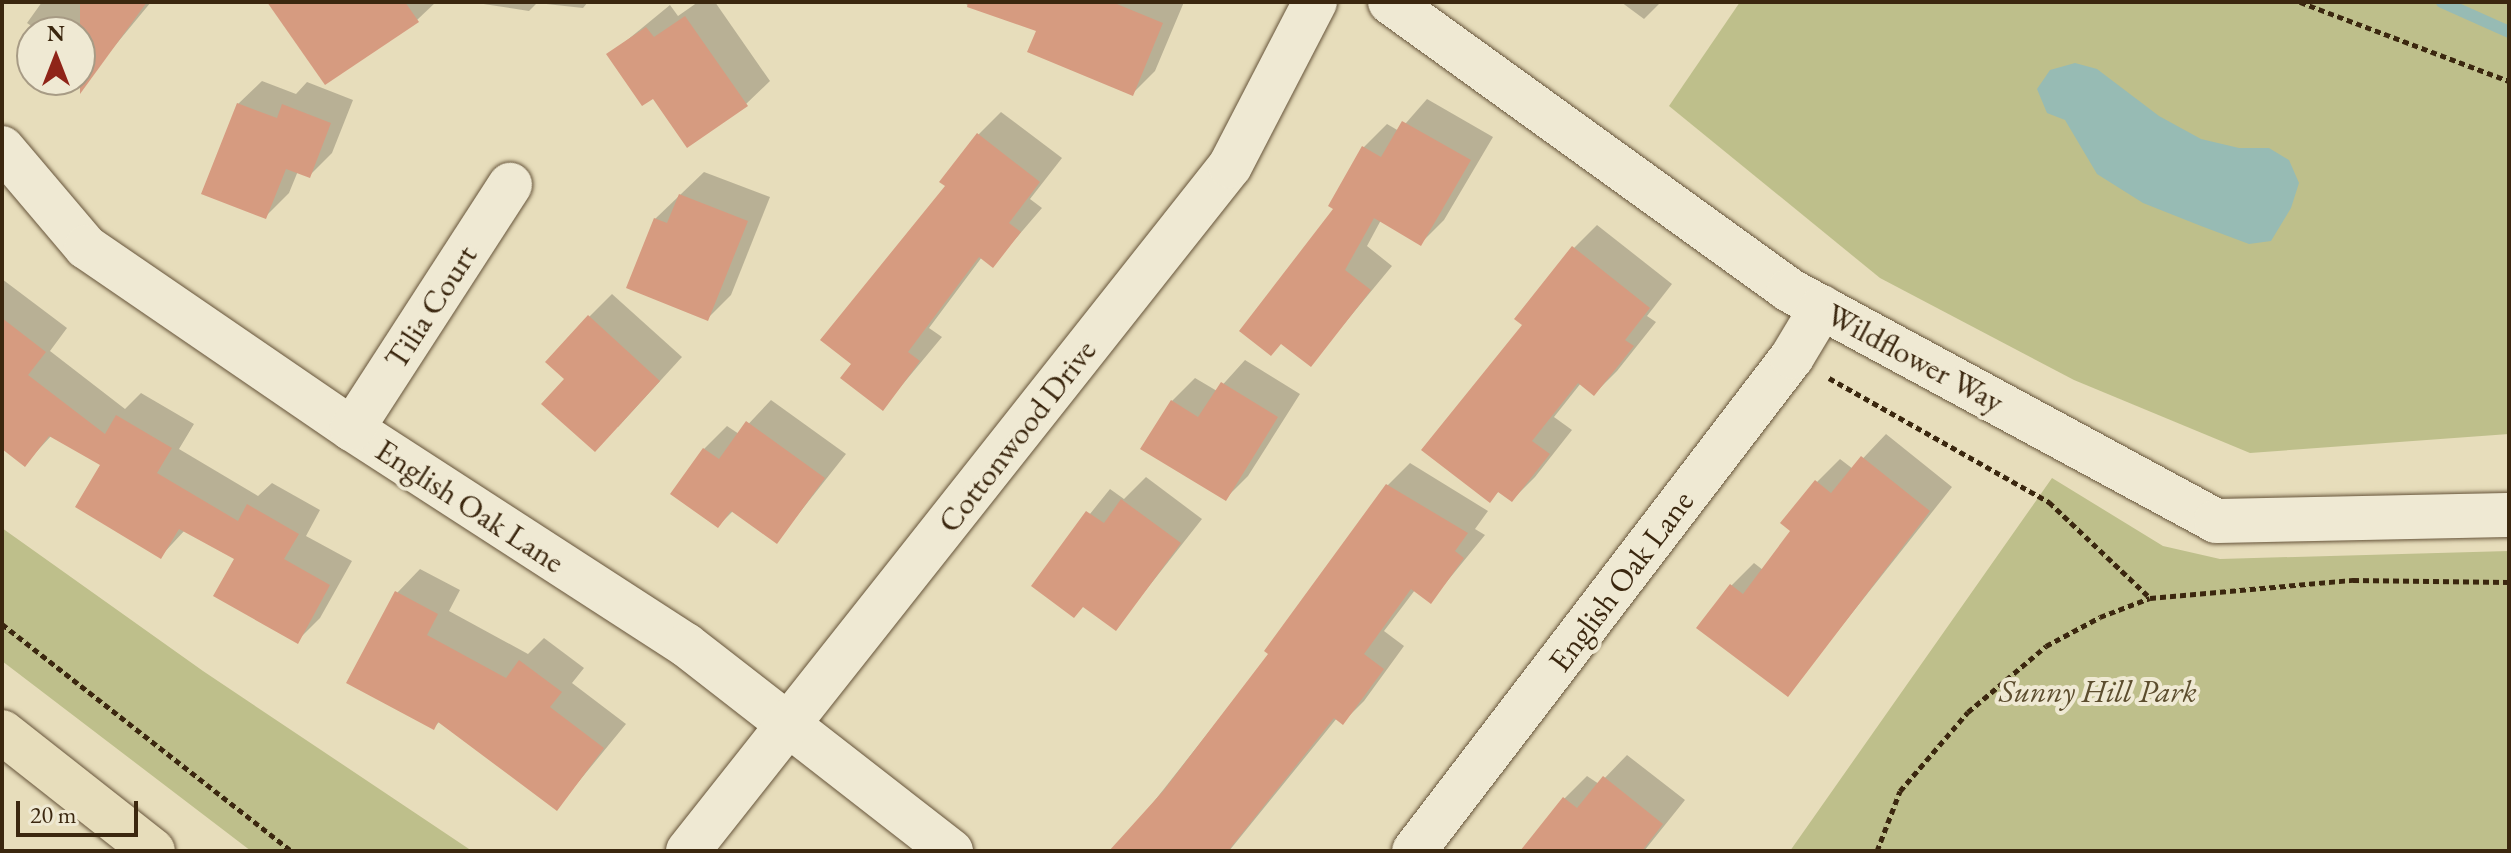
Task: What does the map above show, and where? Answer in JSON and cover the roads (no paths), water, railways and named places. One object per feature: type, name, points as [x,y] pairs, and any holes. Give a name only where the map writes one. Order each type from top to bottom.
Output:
[{"type":"main road","points":[[2,732],[153,851]]},
{"type":"street","name":"Cottonwood Drive","points":[[688,851],[790,726],[1230,166],[1315,2]]},
{"type":"street","name":"Wildflower Way","points":[[1390,2],[1789,290],[2216,521],[2509,515]]},
{"type":"street","name":"English Oak Lane","points":[[2,148],[86,247],[352,429],[686,645],[951,851]]},
{"type":"street","name":"Tilia Court","points":[[352,429],[510,185]]},
{"type":"street","name":"English Oak Lane","points":[[1414,851],[1792,357],[1822,307]]},
{"type":"water","points":[[2075,63],[2097,69],[2159,116],[2201,139],[2239,148],[2269,148],[2289,160],[2299,183],[2291,208],[2271,241],[2249,244],[2201,226],[2143,203],[2097,174],[2065,120],[2047,113],[2037,89],[2050,70]]},
{"type":"waterway","points":[[2442,2],[2509,32]]},
{"type":"park label","name":"Sunny Hill Park","points":[[2098,691]]}]
